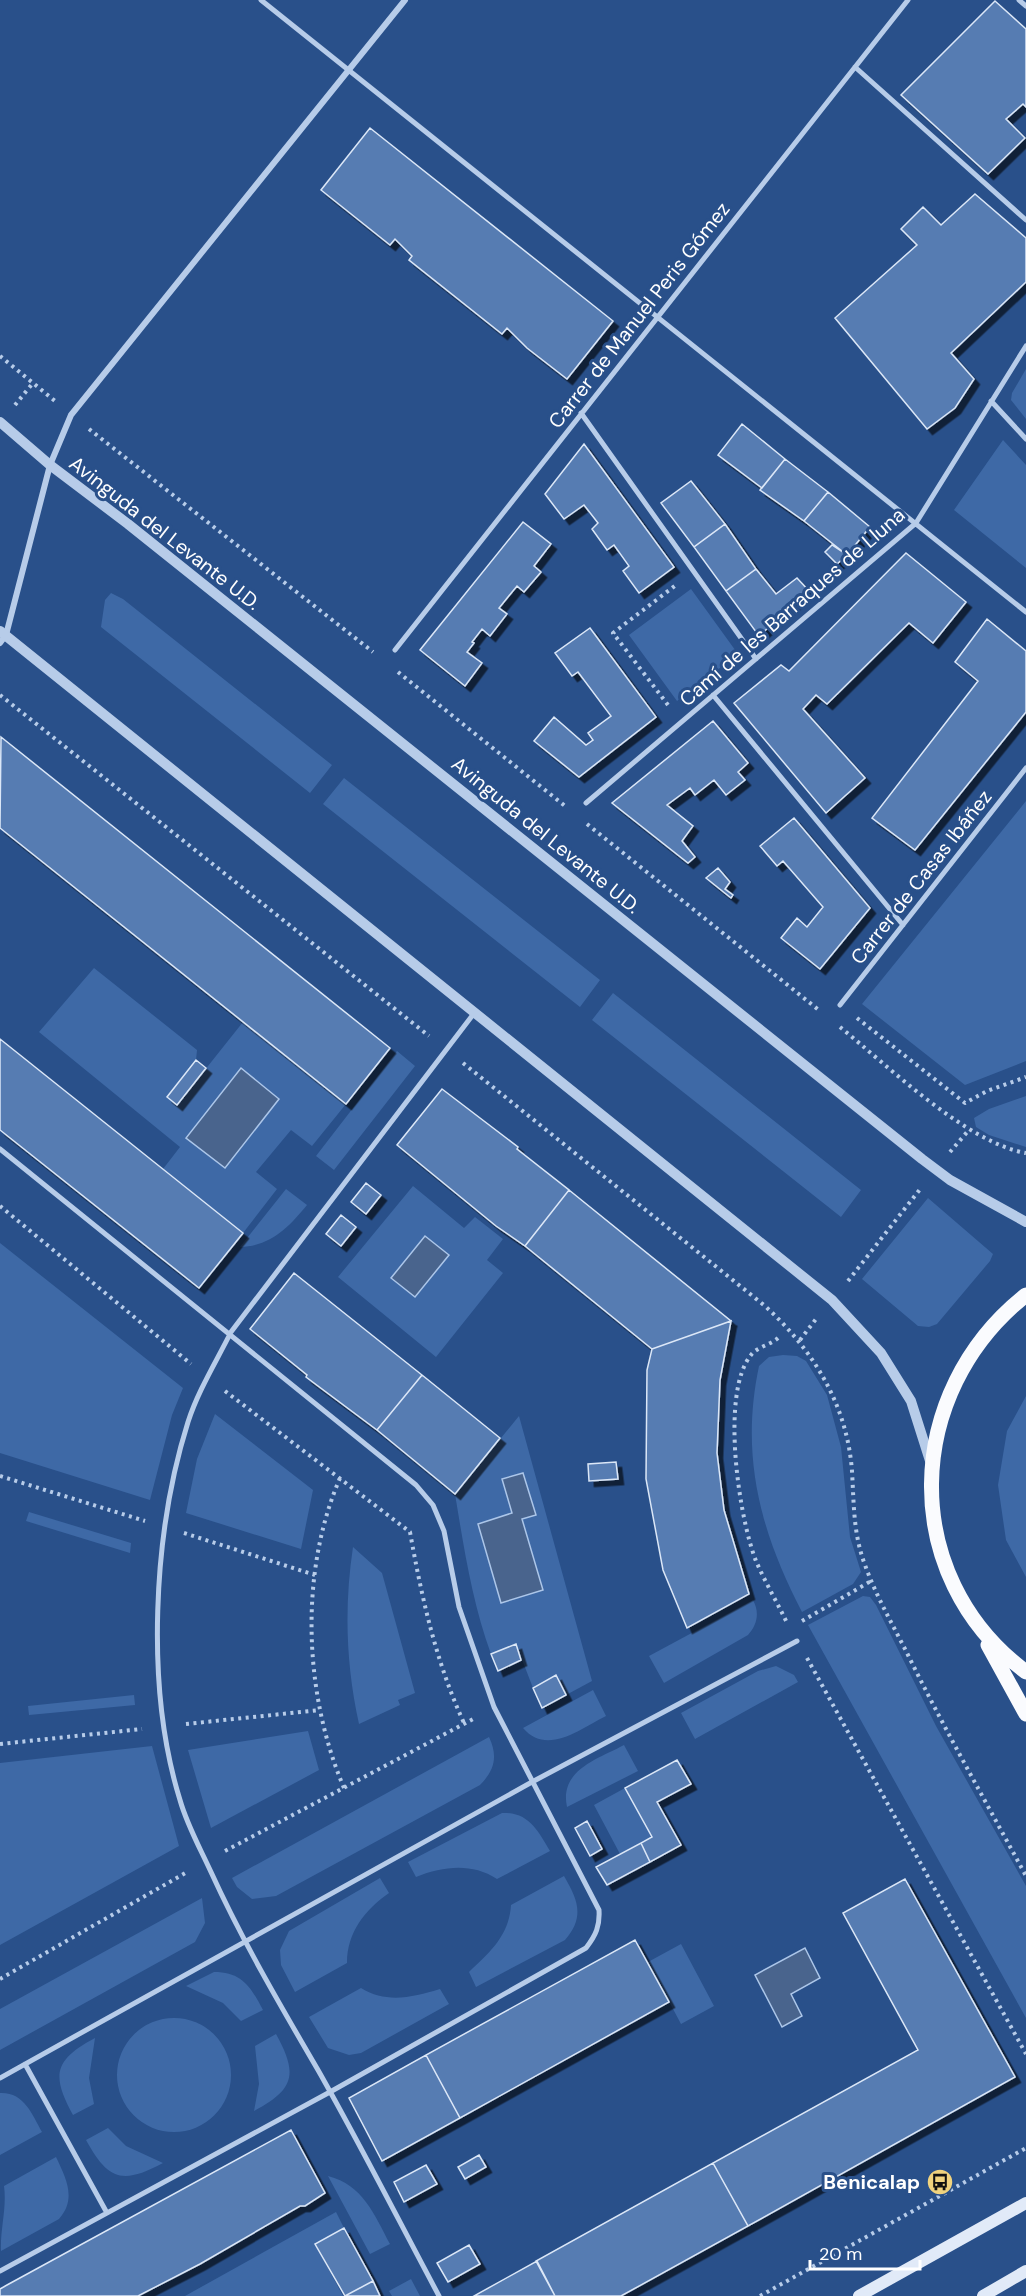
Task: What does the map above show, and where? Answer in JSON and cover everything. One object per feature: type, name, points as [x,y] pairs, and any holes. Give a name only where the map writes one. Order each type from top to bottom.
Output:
[{"type":"main road","points":[[1026,1295],[1005,1312],[981,1338],[954,1381],[939,1421],[931,1464],[933,1521],[949,1575],[1026,1714]]},
{"type":"main road","points":[[976,1624],[1008,1658],[1026,1672]]},
{"type":"main road","points":[[858,2296],[1026,2203]]},
{"type":"main road","points":[[983,2296],[1026,2271]]},
{"type":"street","points":[[261,0],[348,72],[1026,612]]},
{"type":"street","points":[[50,465],[71,415],[405,0]]},
{"type":"street","name":"Carrer de Manuel Peris Gómez","points":[[395,650],[908,0]]},
{"type":"street","points":[[1019,0],[1026,6]]},
{"type":"street","points":[[855,67],[1026,219]]},
{"type":"street","name":"Camí de les Barraques de Lluna","points":[[586,803],[916,523],[1026,346]]},
{"type":"street","points":[[991,402],[1026,439]]},
{"type":"street","points":[[581,413],[756,659]]},
{"type":"street","name":"Avinguda del Levante U.D.","points":[[0,422],[50,465],[128,524],[922,1159],[950,1180],[1026,1222]]},
{"type":"street","name":"Avinguda del Levante U.D.","points":[[50,465],[2,636],[476,1011],[832,1300],[882,1353],[911,1401],[931,1464]]},
{"type":"street","points":[[713,695],[903,925]]},
{"type":"street","name":"Carrer de Casas Ibáñez","points":[[840,1005],[1026,768]]},
{"type":"street","points":[[439,2296],[330,2092],[245,1943],[180,1801],[163,1726],[158,1632],[165,1527],[175,1470],[189,1420],[207,1378],[231,1332],[476,1011]]},
{"type":"street","points":[[0,1149],[231,1332],[416,1485],[432,1505],[444,1531],[459,1607],[494,1707],[599,1910],[600,1923],[596,1936],[586,1948],[330,2092],[0,2271]]},
{"type":"street","points":[[0,2078],[532,1782],[797,1641]]},
{"type":"street","points":[[25,2064],[107,2213]]},
{"type":"path","points":[[0,356],[60,405]]},
{"type":"path","points":[[87,428],[376,654]]},
{"type":"path","points":[[681,723],[613,633],[693,572]]},
{"type":"path","points":[[394,669],[567,807]]},
{"type":"path","points":[[0,695],[765,1306],[800,1340],[832,1392],[846,1433],[852,1469],[853,1519],[872,1581],[940,1719],[1026,1876]]},
{"type":"path","points":[[585,822],[829,1018]]},
{"type":"path","points":[[840,1005],[965,1103],[987,1091],[1026,1077]]},
{"type":"path","points":[[838,1025],[968,1131],[1013,1151],[1026,1153]]},
{"type":"path","points":[[955,1146],[968,1131]]},
{"type":"path","points":[[853,1275],[919,1189]]},
{"type":"path","points":[[0,1206],[207,1378],[410,1532],[437,1657],[464,1723]]},
{"type":"path","points":[[800,1340],[808,1329]]},
{"type":"path","points":[[778,1338],[752,1353],[742,1370],[736,1410],[738,1487],[756,1560],[797,1641],[1026,2054]]},
{"type":"path","points":[[340,1478],[328,1504],[321,1536],[315,1575],[313,1639],[320,1710],[329,1752],[344,1788]]},
{"type":"path","points":[[0,1979],[206,1862],[494,1707]]},
{"type":"path","points":[[760,2296],[1026,2148]]},
{"type":"shaded area","points":[[1026,369],[1026,419],[1011,400],[1012,393]]},
{"type":"shaded area","points":[[1003,440],[1026,465],[1026,568],[954,510]]},
{"type":"shaded area","points":[[691,589],[738,654],[677,701],[629,635]]},
{"type":"shaded area","points":[[111,593],[123,599],[332,765],[310,793],[101,627],[105,600]]},
{"type":"shaded area","points":[[344,778],[600,980],[580,1007],[323,804]]},
{"type":"shaded area","points":[[1026,801],[1026,1061],[965,1085],[862,1004]]},
{"type":"shaded area","points":[[94,968],[197,1050],[196,1060],[167,1096],[177,1105],[243,1022],[346,1104],[312,1146],[291,1130],[256,1172],[277,1189],[243,1233],[163,1169],[180,1147],[39,1032]]},
{"type":"shaded area","points":[[613,993],[861,1190],[841,1217],[592,1020]]},
{"type":"shaded area","points":[[397,1051],[415,1066],[334,1170],[316,1156]]},
{"type":"shaded area","points":[[241,1068],[279,1099],[225,1168],[186,1138]]},
{"type":"shaded area","points":[[1026,1096],[1026,1147],[989,1135],[976,1127],[974,1118],[989,1109]]},
{"type":"shaded area","points":[[413,1186],[464,1228],[475,1217],[503,1239],[487,1260],[503,1273],[436,1357],[338,1277]]},
{"type":"shaded area","points":[[286,1189],[307,1205],[278,1234],[261,1243],[240,1247]]},
{"type":"shaded area","points":[[928,1198],[993,1254],[990,1261],[937,1324],[929,1327],[918,1326],[862,1279]]},
{"type":"shaded area","points":[[425,1236],[449,1255],[415,1297],[391,1278]]},
{"type":"shaded area","points":[[0,1243],[183,1388],[172,1415],[150,1500],[0,1453]]},
{"type":"shaded area","points":[[797,1356],[806,1361],[827,1395],[841,1447],[850,1537],[861,1572],[853,1584],[802,1612],[787,1582],[765,1522],[753,1462],[754,1399],[759,1366],[769,1357]]},
{"type":"shaded area","points":[[1026,1396],[1026,1577],[1006,1540],[998,1485],[1007,1431]]},
{"type":"shaded area","points":[[215,1414],[313,1490],[301,1549],[186,1513],[197,1459]]},
{"type":"shaded area","points":[[519,1416],[592,1681],[566,1695],[556,1676],[533,1688],[516,1644],[491,1654],[474,1595],[455,1494]]},
{"type":"shaded area","points":[[523,1473],[536,1515],[522,1519],[543,1590],[501,1603],[478,1524],[512,1513],[502,1479]]},
{"type":"shaded area","points":[[29,1512],[131,1543],[130,1553],[26,1521]]},
{"type":"shaded area","points":[[353,1547],[382,1573],[415,1693],[398,1700],[400,1705],[359,1724],[351,1680],[348,1636],[348,1592]]},
{"type":"shaded area","points":[[863,1596],[870,1597],[876,1605],[936,1726],[1026,1886],[1026,2018],[808,1625]]},
{"type":"shaded area","points":[[753,1600],[756,1619],[748,1635],[664,1683],[649,1656]]},
{"type":"shaded area","points":[[776,1666],[794,1675],[798,1682],[695,1739],[681,1713],[758,1671]]},
{"type":"shaded area","points":[[593,1690],[606,1716],[575,1733],[553,1740],[542,1740],[532,1736],[523,1728]]},
{"type":"shaded area","points":[[134,1695],[135,1705],[29,1715],[28,1706]]},
{"type":"shaded area","points":[[308,1731],[319,1770],[211,1828],[188,1750]]},
{"type":"shaded area","points":[[489,1737],[494,1750],[494,1762],[489,1774],[480,1785],[276,1896],[252,1899],[237,1887],[232,1878]]},
{"type":"shaded area","points":[[624,1745],[638,1771],[567,1807],[566,1794],[575,1775],[592,1761]]},
{"type":"shaded area","points":[[152,1746],[179,1846],[0,1945],[0,1763]]},
{"type":"shaded area","points":[[625,1788],[652,1837],[620,1854],[594,1805]]},
{"type":"shaded area","points":[[502,1813],[526,1819],[537,1830],[550,1851],[497,1879],[468,1868],[437,1870],[416,1877],[408,1862]]},
{"type":"shaded area","points":[[564,1876],[573,1893],[577,1908],[575,1924],[565,1940],[476,1987],[469,1972],[497,1943],[507,1926],[511,1905]]},
{"type":"shaded area","points":[[380,1878],[389,1893],[365,1914],[359,1923],[350,1941],[347,1963],[295,1992],[281,1965],[280,1950],[289,1931]]},
{"type":"shaded area","points":[[202,1898],[205,1923],[195,1942],[0,2050],[0,2009]]},
{"type":"shaded area","points":[[681,1944],[714,2006],[681,2024],[648,1962]]},
{"type":"shaded area","points":[[805,1948],[820,1978],[791,1994],[802,2016],[782,2027],[755,1975]]},
{"type":"shaded area","points":[[214,1972],[239,1978],[250,1988],[263,2010],[241,2021],[223,2003],[186,1986]]},
{"type":"shaded area","points":[[361,1988],[371,1993],[390,1997],[410,1996],[440,1989],[449,2004],[361,2053],[349,2055],[328,2048],[309,2017]]},
{"type":"shaded area","points":[[174,2018],[196,2022],[206,2027],[222,2043],[227,2053],[231,2075],[227,2097],[222,2107],[206,2123],[196,2128],[174,2132],[152,2128],[142,2123],[126,2107],[121,2097],[117,2075],[121,2053],[126,2043],[142,2027],[152,2022]]},
{"type":"shaded area","points":[[276,2034],[288,2060],[289,2079],[285,2088],[278,2095],[254,2111],[259,2084],[255,2046]]},
{"type":"shaded area","points":[[95,2038],[89,2078],[94,2104],[73,2115],[61,2089],[60,2070],[64,2061],[71,2054]]},
{"type":"shaded area","points":[[0,2093],[15,2096],[21,2100],[31,2111],[42,2132],[0,2155]]},
{"type":"shaded area","points":[[108,2128],[126,2146],[163,2163],[149,2170],[126,2176],[109,2171],[86,2140]]},
{"type":"shaded area","points":[[56,2157],[68,2188],[68,2204],[64,2211],[59,2219],[1,2251],[4,2186]]},
{"type":"shaded area","points":[[328,2176],[340,2180],[359,2194],[373,2212],[390,2244],[370,2254]]},
{"type":"shaded area","points":[[336,2212],[344,2228],[315,2244],[343,2296],[185,2296]]},
{"type":"shaded area","points":[[411,2279],[420,2296],[392,2296],[389,2291]]},
{"type":"building","points":[[995,1],[1026,29],[1026,107],[1023,104],[1006,119],[1025,138],[988,174],[901,95]]},
{"type":"building","points":[[370,128],[613,321],[567,379],[527,348],[507,328],[502,334],[409,260],[412,256],[395,239],[390,245],[321,190]]},
{"type":"building","points":[[975,194],[1026,238],[1026,282],[951,353],[974,379],[955,408],[927,429],[835,318],[917,245],[901,229],[923,207],[941,225]]},
{"type":"building","points":[[742,424],[785,459],[762,488],[718,455]]},
{"type":"building","points":[[584,444],[674,567],[639,593],[623,571],[629,566],[614,545],[607,550],[592,529],[598,523],[584,505],[564,519],[545,494]]},
{"type":"building","points":[[785,459],[828,492],[804,521],[760,490]]},
{"type":"building","points":[[691,481],[725,524],[694,547],[661,503]]},
{"type":"building","points":[[828,492],[870,527],[847,555],[804,521]]},
{"type":"building","points":[[523,522],[551,544],[534,566],[541,572],[524,592],[517,586],[499,608],[507,614],[490,636],[482,629],[472,642],[474,643],[467,652],[482,663],[465,686],[420,650]]},
{"type":"building","points":[[725,524],[756,569],[726,591],[694,547]]},
{"type":"building","points":[[832,545],[847,555],[837,564],[825,552]]},
{"type":"building","points":[[906,553],[966,602],[933,643],[909,623],[827,704],[816,695],[803,709],[865,778],[826,813],[734,703],[781,665],[789,671]]},
{"type":"building","points":[[756,569],[776,594],[797,578],[809,591],[759,636],[726,591]]},
{"type":"building","points":[[987,619],[1026,651],[1026,712],[915,850],[872,818],[978,681],[955,662]]},
{"type":"building","points":[[590,628],[656,717],[579,777],[534,741],[554,717],[586,745],[593,740],[588,733],[611,716],[578,672],[572,676],[555,653]]},
{"type":"building","points":[[713,721],[748,763],[738,772],[745,780],[726,795],[714,780],[695,795],[690,788],[667,805],[693,826],[682,841],[695,857],[688,863],[612,803]]},
{"type":"building","points":[[1,737],[390,1048],[346,1104],[0,828]]},
{"type":"building","points":[[794,818],[870,908],[820,969],[781,938],[797,918],[807,927],[823,907],[783,861],[777,866],[760,846]]},
{"type":"building","points":[[718,868],[730,882],[725,889],[733,895],[731,898],[706,878]]},
{"type":"building","points":[[0,1039],[243,1233],[199,1288],[0,1130]]},
{"type":"building","points":[[196,1060],[206,1068],[177,1105],[167,1097]]},
{"type":"building","points":[[442,1089],[518,1147],[517,1149],[569,1190],[525,1246],[496,1226],[397,1145]]},
{"type":"building","points":[[366,1183],[381,1195],[366,1214],[351,1202]]},
{"type":"building","points":[[569,1190],[731,1321],[652,1349],[525,1246]]},
{"type":"building","points":[[341,1215],[356,1227],[341,1246],[326,1234]]},
{"type":"building","points":[[294,1273],[422,1375],[377,1430],[306,1377],[307,1375],[250,1329]]},
{"type":"building","points":[[731,1321],[720,1380],[717,1453],[724,1510],[749,1594],[687,1628],[663,1570],[646,1479],[647,1370],[652,1349]]},
{"type":"building","points":[[422,1375],[500,1438],[455,1494],[377,1430]]},
{"type":"building","points":[[616,1462],[618,1479],[589,1481],[588,1464]]},
{"type":"building","points":[[516,1644],[521,1660],[498,1671],[491,1654]]},
{"type":"building","points":[[556,1675],[566,1695],[542,1708],[533,1688]]},
{"type":"building","points":[[677,1760],[691,1784],[657,1802],[681,1845],[650,1862],[641,1843],[652,1837],[625,1788]]},
{"type":"building","points":[[587,1821],[602,1849],[590,1856],[575,1828]]},
{"type":"building","points":[[641,1843],[650,1862],[607,1885],[596,1867]]},
{"type":"building","points":[[905,1879],[1015,2077],[748,2226],[713,2163],[918,2050],[843,1913]]},
{"type":"building","points":[[635,1940],[669,2002],[460,2118],[426,2055]]},
{"type":"building","points":[[426,2055],[460,2118],[382,2161],[349,2098]]},
{"type":"building","points":[[291,2130],[325,2193],[305,2206],[300,2206],[200,2264],[138,2296],[0,2296],[0,2289],[7,2285]]},
{"type":"building","points":[[479,2155],[486,2167],[465,2179],[458,2167]]},
{"type":"building","points":[[713,2163],[748,2226],[621,2296],[555,2296],[536,2261]]},
{"type":"building","points":[[426,2165],[437,2184],[404,2202],[394,2182]]},
{"type":"building","points":[[344,2228],[373,2281],[345,2296],[315,2244]]},
{"type":"building","points":[[469,2245],[480,2264],[448,2282],[437,2263]]},
{"type":"building","points":[[537,2261],[555,2296],[474,2296]]},
{"type":"building","points":[[373,2281],[380,2296],[345,2296]]},
{"type":"place","name":"Benicalap","points":[[940,2182]]}]
